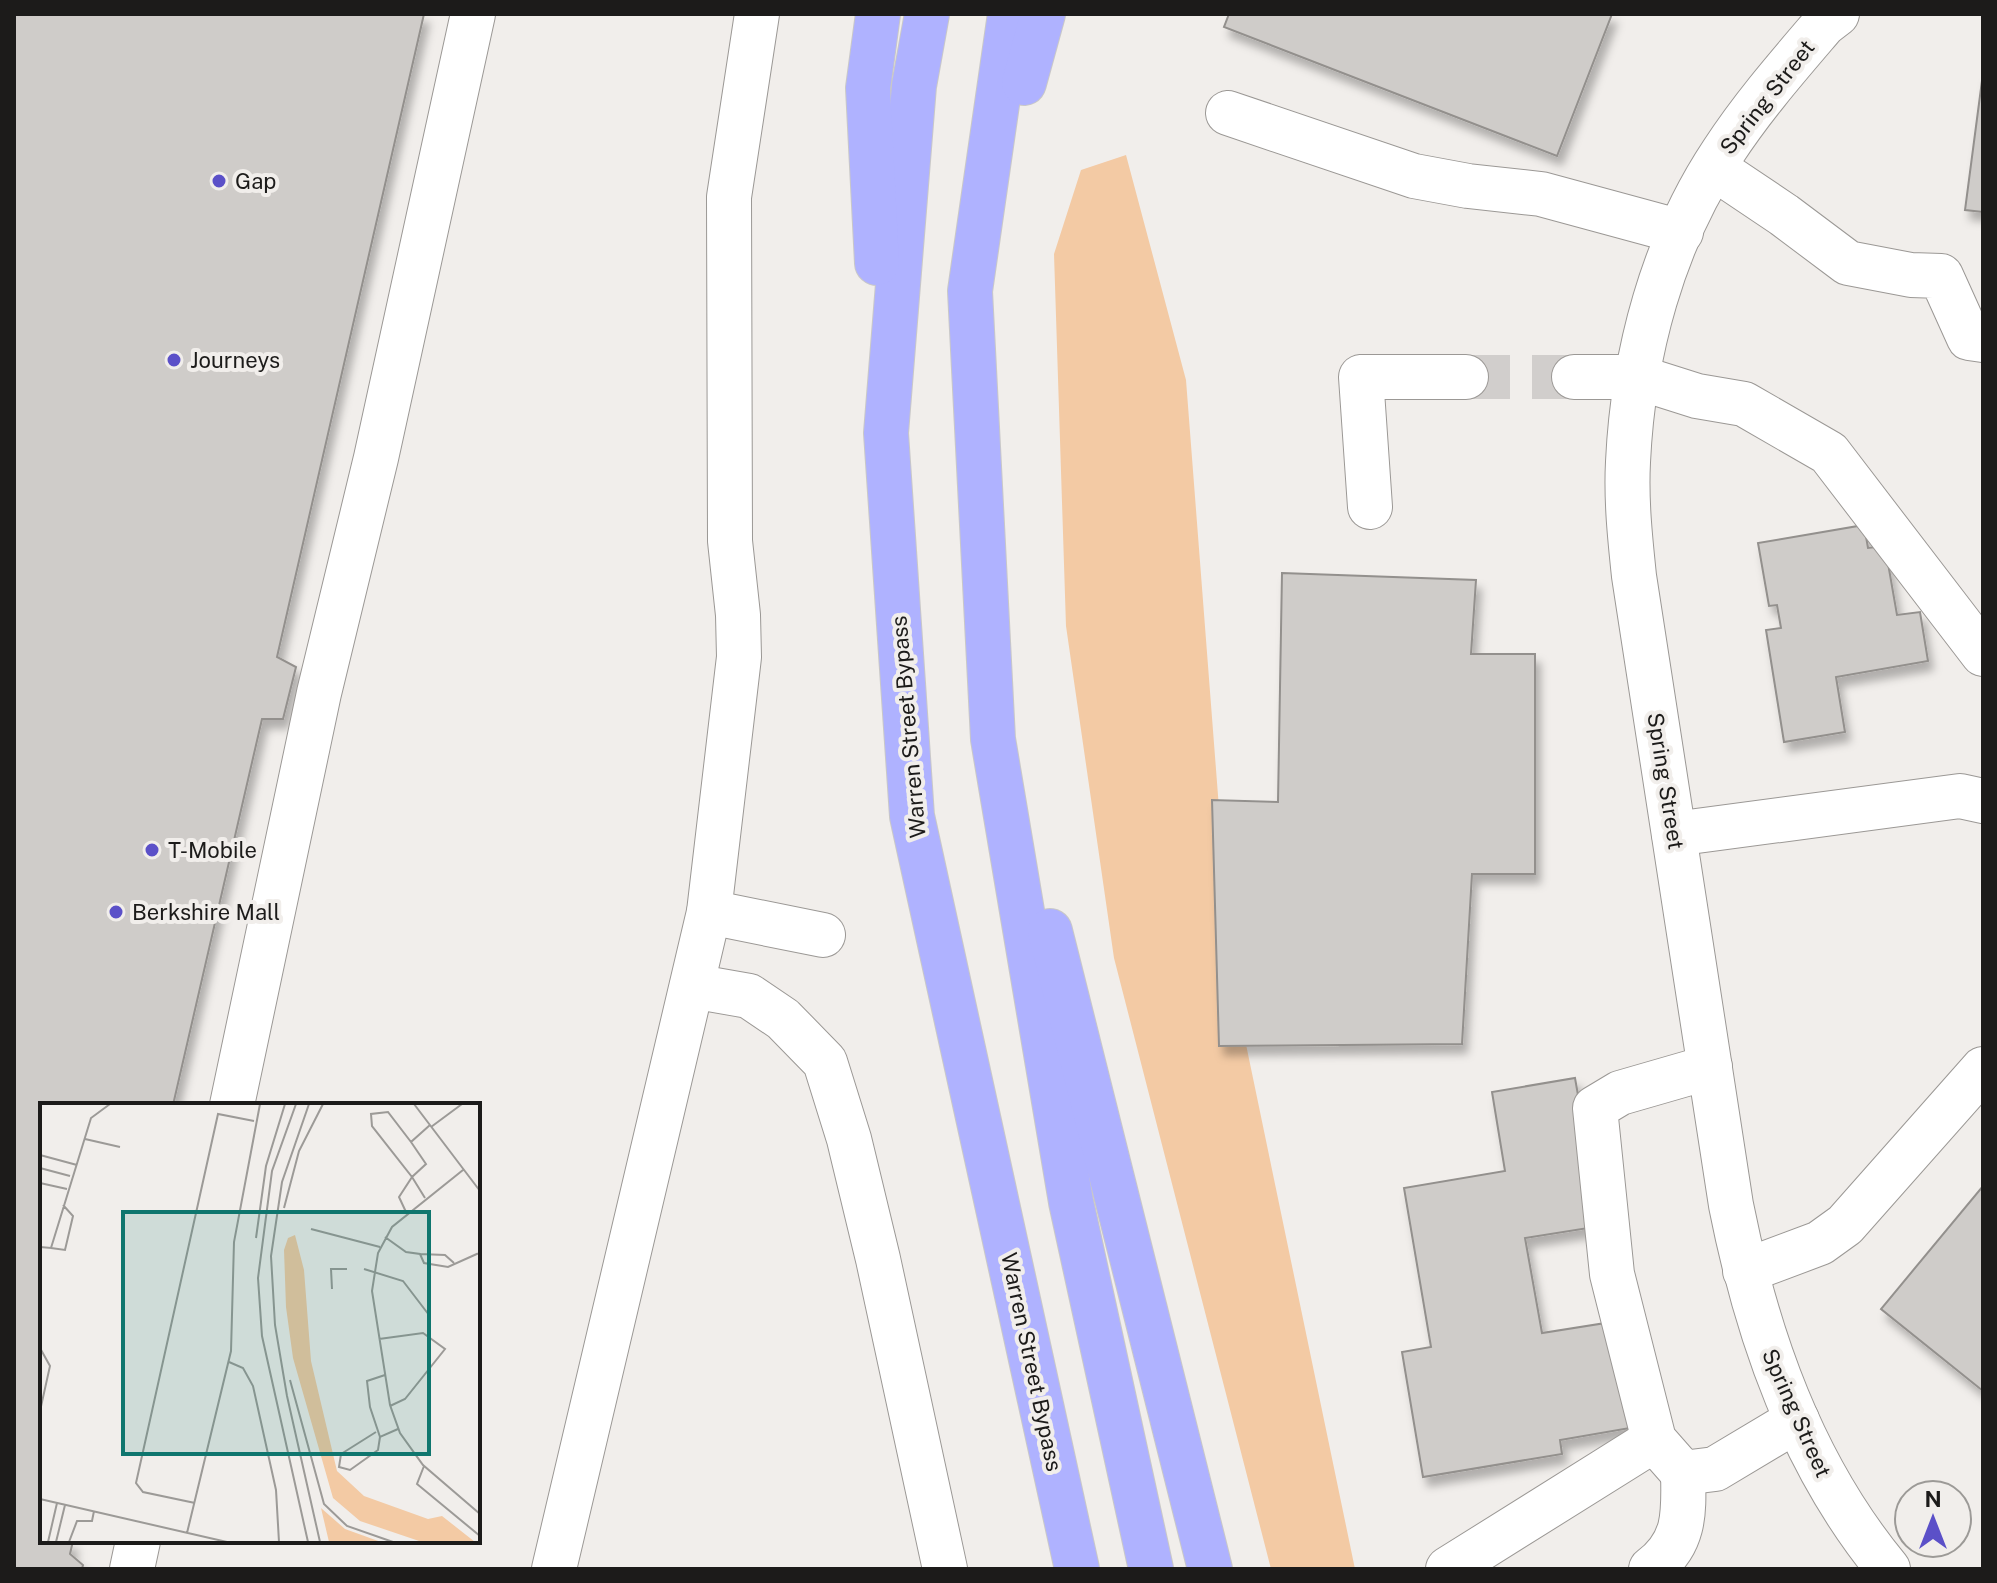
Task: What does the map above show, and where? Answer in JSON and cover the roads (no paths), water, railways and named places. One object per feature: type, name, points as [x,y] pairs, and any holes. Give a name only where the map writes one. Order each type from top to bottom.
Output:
[{"type":"highway","points":[[878,14],[868,88],[886,433]]},
{"type":"highway","name":"Warren Street Bypass","points":[[927,14],[914,86],[886,433],[912,816],[1077,1569]]},
{"type":"highway","points":[[1010,14],[970,291],[993,739],[1071,1202],[1151,1569]]},
{"type":"highway","points":[[970,291],[1043,14]]},
{"type":"highway","points":[[993,739],[1061,967],[1210,1569]]},
{"type":"street","points":[[232,1103],[319,693],[376,458],[473,14]]},
{"type":"street","points":[[554,1569],[709,912],[739,657],[730,541],[729,197],[757,14]]},
{"type":"street","name":"Spring Street","points":[[1837,14],[1824,24],[1757,102],[1714,168],[1681,232],[1647,331],[1637,377],[1628,463],[1628,516],[1634,576],[1731,1205],[1745,1271],[1766,1345],[1797,1420],[1832,1489],[1888,1569]]},
{"type":"street","points":[[1228,113],[1414,176],[1541,194],[1681,232]]},
{"type":"street","points":[[1714,168],[1848,263],[1911,275],[1962,277],[1969,338],[1983,340]]},
{"type":"street","points":[[1370,507],[1361,377],[1466,377]]},
{"type":"street","points":[[1574,377],[1637,377],[1697,396],[1744,404],[1829,453],[1983,654]]},
{"type":"street","points":[[1674,834],[1960,796],[1983,801]]},
{"type":"street","points":[[709,912],[823,935]]},
{"type":"street","points":[[692,986],[749,996],[783,1019],[825,1062],[849,1139],[878,1259],[945,1569]]},
{"type":"street","points":[[1651,1569],[1665,1559],[1684,1520],[1683,1473],[1654,1440],[1612,1274],[1595,1108],[1620,1093],[1710,1067]]},
{"type":"street","points":[[1745,1271],[1820,1243],[1845,1225],[1983,1069]]},
{"type":"street","points":[[1683,1473],[1715,1469],[1797,1420]]},
{"type":"street","points":[[1448,1569],[1654,1440]]},
{"type":"street","points":[[132,1569],[138,1543]]},
{"type":"tunnel","points":[[1466,377],[1574,377]]},
{"type":"place","name":"Gap","points":[[219,181]]},
{"type":"place","name":"Journeys","points":[[174,360]]},
{"type":"place","name":"T-Mobile","points":[[152,850]]},
{"type":"place","name":"Berkshire Mall","points":[[116,912]]}]
